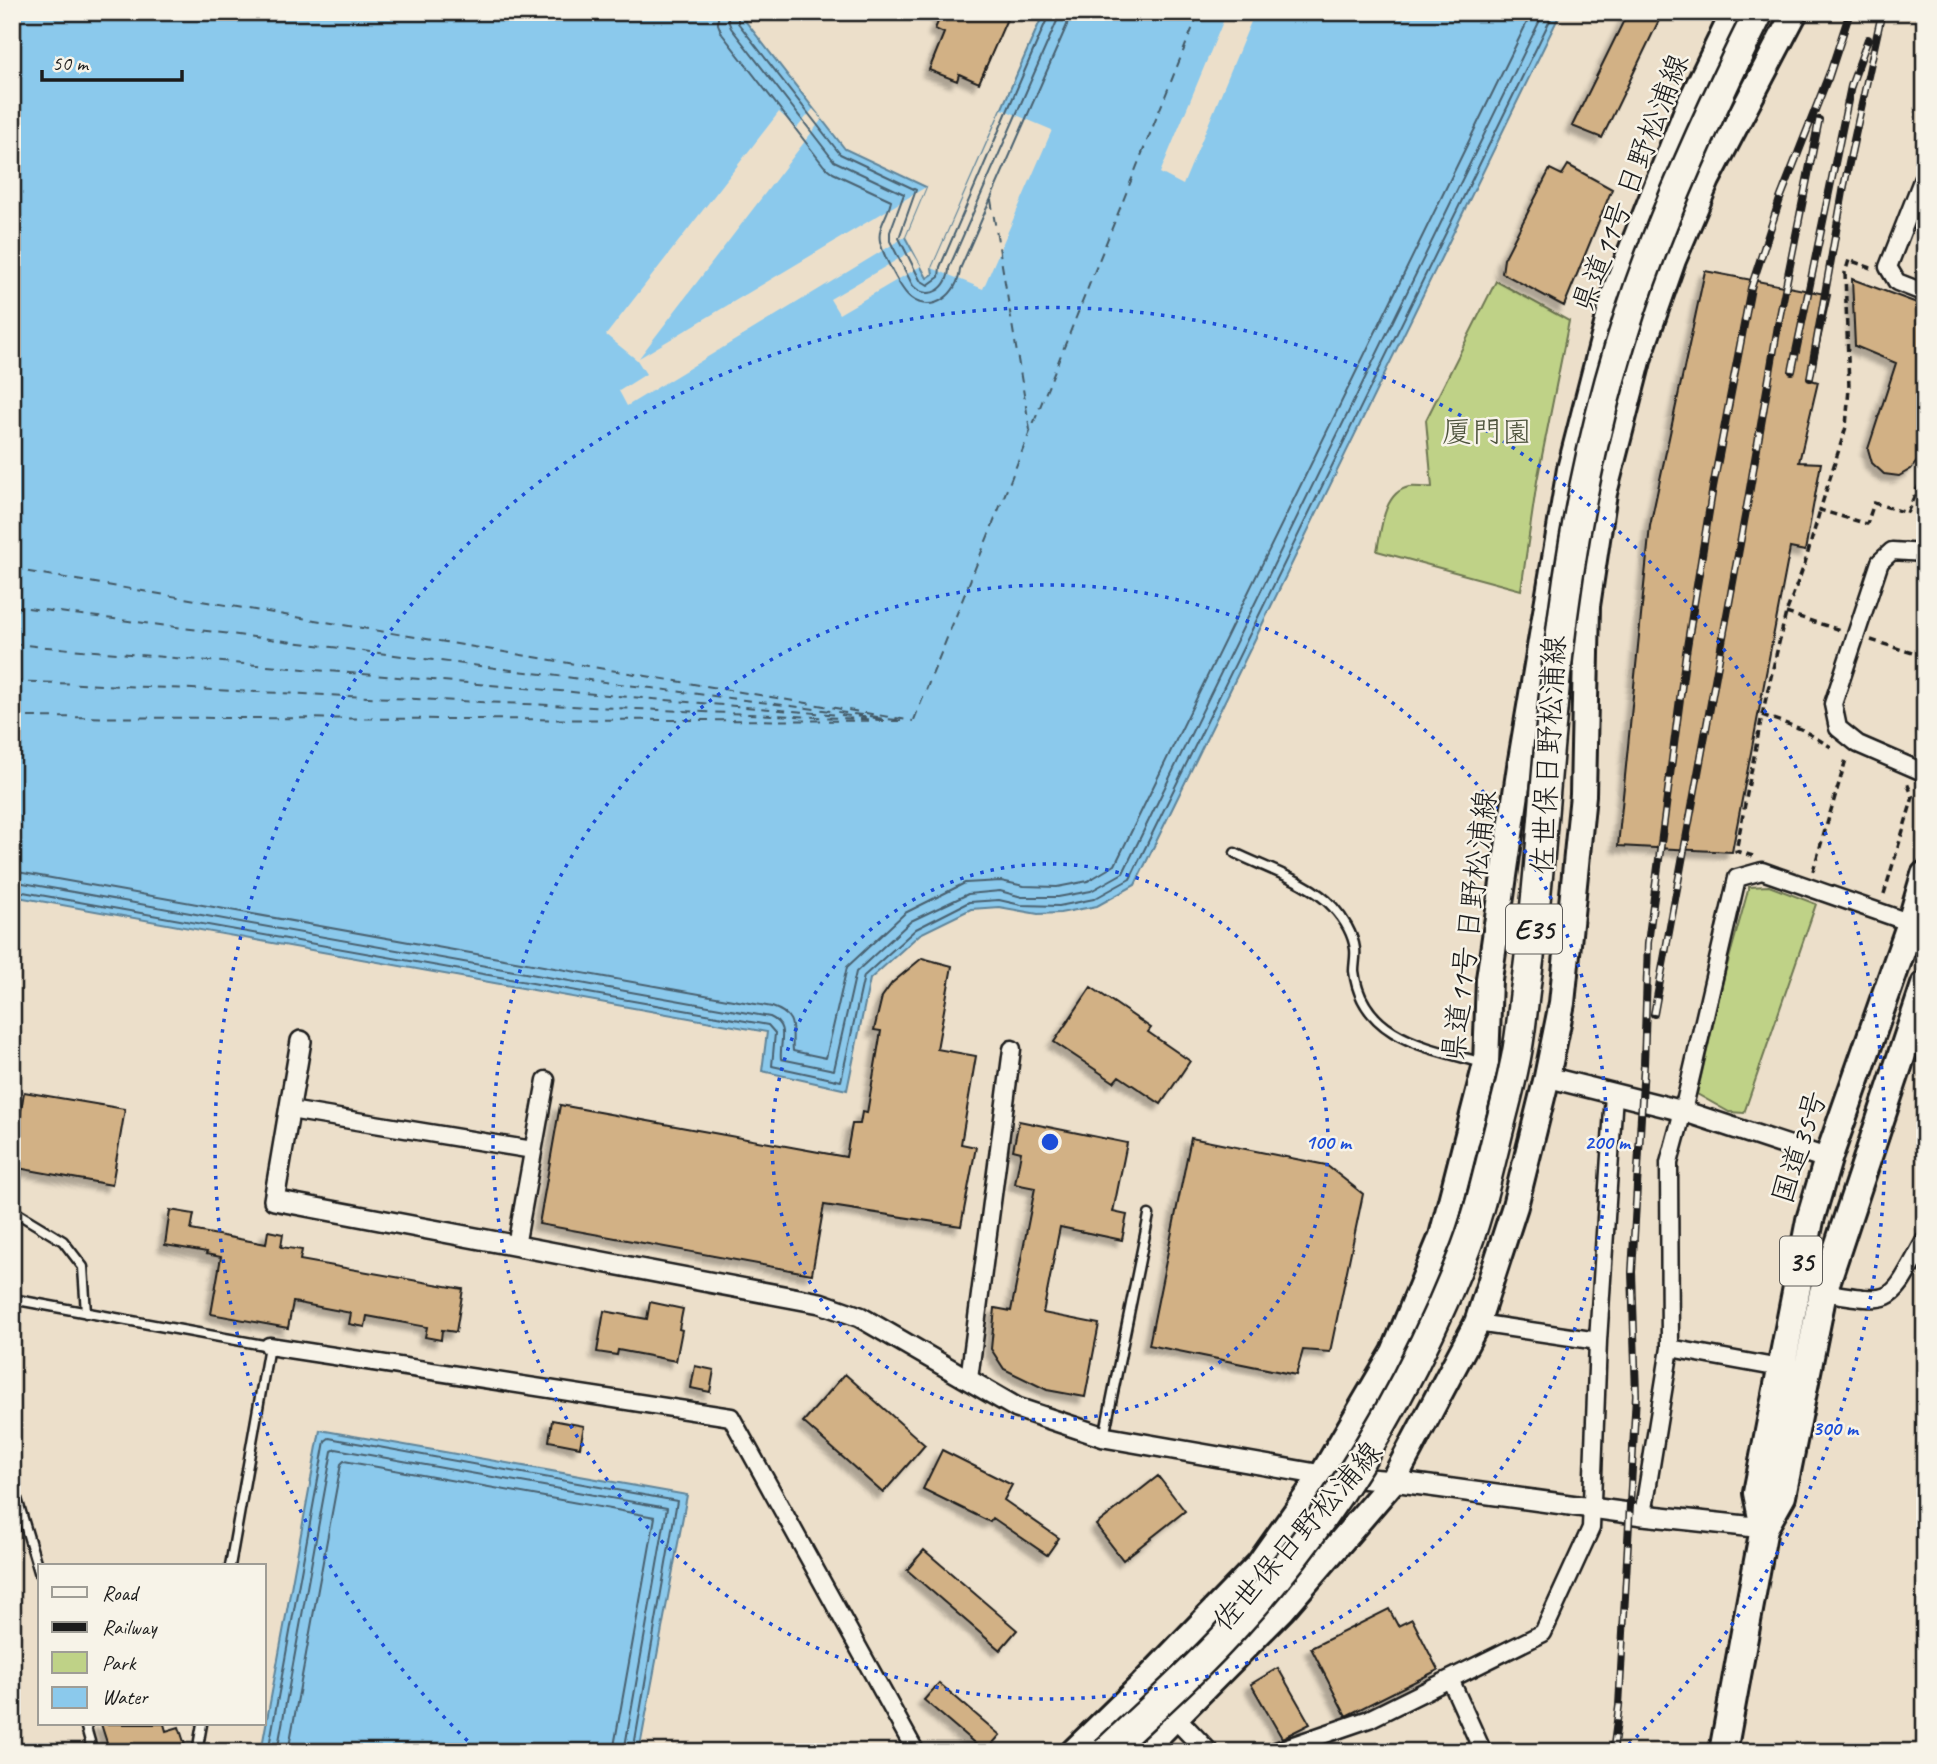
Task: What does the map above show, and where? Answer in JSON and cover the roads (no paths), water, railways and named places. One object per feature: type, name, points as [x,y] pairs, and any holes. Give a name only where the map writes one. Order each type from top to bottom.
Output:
[{"type":"highway","name":"E35","points":[[1106,1752],[1224,1638],[1325,1516],[1382,1426],[1423,1349],[1463,1256],[1486,1183],[1515,1063],[1535,924],[1558,656],[1572,558],[1590,463],[1614,369],[1652,252],[1702,130],[1759,12]]},
{"type":"highway","name":"国道35号","points":[[1763,1528],[1782,1496],[1823,1292],[1908,1003],[1911,923],[1925,875]]},
{"type":"highway","name":"国道35号","points":[[1723,1752],[1763,1528],[1757,1493],[1810,1220],[1828,1159],[1908,1003]]},
{"type":"main road","name":"県道11号 日野松浦線","points":[[1073,1752],[1259,1564],[1322,1475],[1394,1352],[1442,1237],[1486,1064],[1489,979],[1520,766],[1570,469],[1617,286],[1689,105],[1734,12]]},
{"type":"main road","name":"佐世保日野松浦線","points":[[1175,1717],[1283,1609],[1393,1481],[1477,1323],[1515,1206],[1562,1003],[1583,795],[1587,606],[1604,494],[1639,357],[1673,260],[1707,180],[1795,12]]},
{"type":"main road","points":[[1141,1752],[1175,1717]]},
{"type":"street","points":[[1925,173],[1888,267],[1898,282],[1925,293]]},
{"type":"street","points":[[1925,554],[1892,551],[1880,562],[1833,704],[1838,727],[1858,744],[1925,773]]},
{"type":"street","points":[[1643,1516],[1670,1348],[1669,1163],[1737,878],[1762,871],[1911,923]]},
{"type":"street","points":[[301,1041],[274,1200],[820,1303],[860,1317],[1017,1408],[1104,1437],[1322,1475],[1393,1481],[1643,1516],[1763,1528]]},
{"type":"street","points":[[969,1379],[1012,1048]]},
{"type":"street","points":[[1546,1077],[1683,1111],[1828,1159]]},
{"type":"street","points":[[516,1246],[546,1080]]},
{"type":"street","points":[[1273,1752],[1369,1719],[1544,1633],[1591,1528],[1598,1340],[1614,1094]]},
{"type":"street","points":[[290,1110],[533,1150]]},
{"type":"street","points":[[1823,1292],[1876,1300],[1891,1296],[1925,1240]]},
{"type":"street","points":[[1477,1323],[1598,1340]]},
{"type":"street","points":[[269,1346],[732,1417],[916,1752]]},
{"type":"street","points":[[1670,1348],[1780,1368]]},
{"type":"street","points":[[1450,1679],[1483,1752]]},
{"type":"street","points":[[1142,1685],[1208,1752]]},
{"type":"lane","points":[[1235,853],[1312,890],[1333,906],[1348,928],[1355,948],[1354,970],[1358,990],[1376,1018],[1393,1034],[1486,1064]]},
{"type":"lane","points":[[12,1210],[64,1241],[83,1267],[86,1313]]},
{"type":"lane","points":[[1104,1437],[1149,1215]]},
{"type":"lane","points":[[12,1299],[269,1346],[230,1564]]},
{"type":"lane","points":[[12,1482],[38,1568]]},
{"type":"lane","points":[[86,1726],[93,1752]]},
{"type":"lane","points":[[197,1752],[202,1726]]},
{"type":"water","points":[[12,12],[745,12],[743,18],[845,149],[926,187],[905,237],[927,278],[933,274],[932,268],[1044,12],[1561,12],[1135,885],[1097,906],[1060,913],[1038,914],[999,907],[971,909],[920,934],[870,979],[847,1090],[762,1071],[767,1032],[12,896]]},
{"type":"water","points":[[320,1430],[687,1495],[639,1752],[261,1752]]},
{"type":"railway","points":[[1828,79],[1850,12]]},
{"type":"railway","points":[[1810,378],[1844,186],[1882,12]]},
{"type":"railway","points":[[1792,371],[1851,86],[1868,39]]},
{"type":"railway","points":[[1613,1752],[1619,1706],[1636,1395],[1632,1272],[1648,943],[1686,653],[1713,487],[1751,288],[1780,199],[1830,72]]},
{"type":"railway","points":[[1654,1014],[1779,320],[1819,120]]},
{"type":"park label","name":"厦門園","points":[[1487,432]]}]
